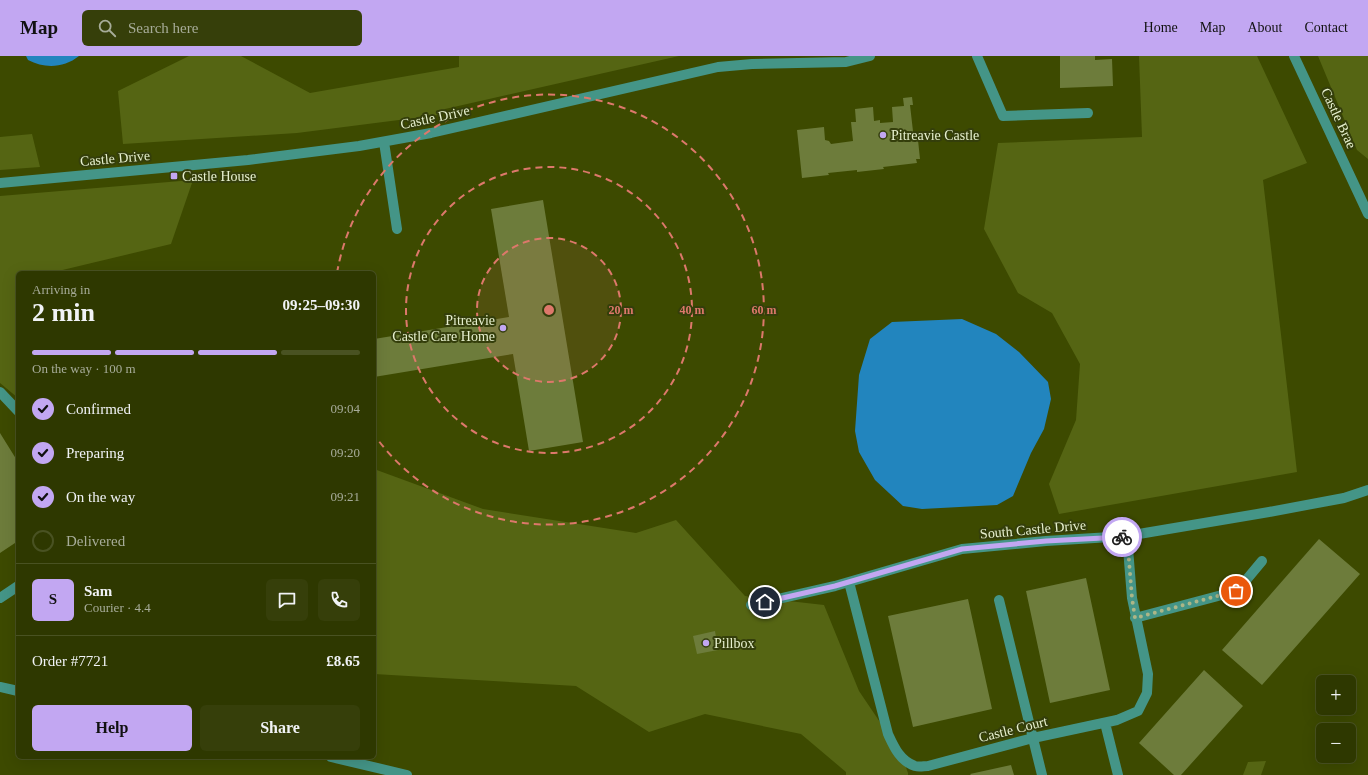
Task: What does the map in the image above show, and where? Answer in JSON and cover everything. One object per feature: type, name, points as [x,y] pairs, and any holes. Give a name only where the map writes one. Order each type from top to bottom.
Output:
[{"type":"street","name":"Castle Drive","points":[[0,183],[248,160],[384,142],[431,134],[718,67],[752,64],[846,62],[870,56]]},
{"type":"street","points":[[978,56],[1004,116],[1088,113]]},
{"type":"street","name":"Castle Brae","points":[[1294,56],[1367,208]]},
{"type":"street","points":[[384,142],[397,229]]},
{"type":"street","points":[[0,392],[16,409]]},
{"type":"street","name":"South Castle Drive","points":[[752,605],[850,582],[962,549],[1046,541],[1127,536],[1344,498],[1368,490]]},
{"type":"street","name":"South Castle Drive","points":[[1344,498],[1368,497]]},
{"type":"street","name":"Castle Court","points":[[850,582],[888,734],[894,748],[903,759],[916,766],[928,766],[1033,738],[1117,720],[1138,711],[1147,693],[1148,674],[1135,618],[1127,536]]},
{"type":"street","points":[[1135,618],[1236,591],[1262,561]]},
{"type":"street","points":[[0,598],[16,587]]},
{"type":"street","points":[[1000,600],[1042,775]]},
{"type":"street","points":[[0,687],[16,691]]},
{"type":"street","points":[[1105,723],[1118,775]]},
{"type":"street","points":[[339,759],[407,775]]},
{"type":"green space","points":[[189,56],[241,56],[310,93],[459,67],[459,56],[679,56],[445,109],[438,115],[297,133],[123,144],[118,91]]},
{"type":"green space","points":[[1139,56],[1257,56],[1307,163],[1263,180],[1297,472],[1059,514],[1049,484],[1076,420],[1080,364],[1052,313],[1018,293],[984,229],[998,143],[1142,137]]},
{"type":"green space","points":[[1318,56],[1368,56],[1368,159],[1357,150]]},
{"type":"green space","points":[[32,134],[40,167],[0,170],[0,137]]},
{"type":"green space","points":[[193,180],[171,244],[58,271],[16,271],[16,396],[0,383],[0,196]]},
{"type":"green space","points":[[376,470],[483,509],[636,533],[676,520],[745,596],[824,605],[859,691],[903,759],[908,775],[846,775],[846,772],[801,734],[705,714],[649,732],[576,686],[376,674]]},
{"type":"green space","points":[[1266,761],[1261,775],[1243,775],[1248,762]]},
{"type":"water","points":[[26,56],[79,56],[61,65],[48,66],[34,63],[28,60]]},
{"type":"water","points":[[962,319],[996,334],[1019,352],[1048,382],[1051,399],[1044,429],[1031,453],[1013,496],[997,505],[922,509],[903,506],[875,480],[859,452],[855,431],[859,375],[870,339],[892,322]]},
{"type":"building","points":[[1060,56],[1095,56],[1095,60],[1112,59],[1113,86],[1060,88]]},
{"type":"building","name":"Pitreavie Castle","points":[[912,97],[913,105],[910,105],[914,140],[918,140],[920,159],[916,159],[917,163],[883,167],[884,169],[828,173],[829,175],[802,178],[797,130],[824,127],[825,140],[829,141],[831,144],[853,141],[851,122],[856,122],[855,109],[873,107],[874,121],[880,120],[880,123],[893,122],[892,107],[904,106],[903,98]]},
{"type":"building","name":"Pitreavie Castle Care Home","points":[[543,200],[583,442],[529,451],[513,354],[376,377],[376,339],[509,317],[491,209]]},
{"type":"building","points":[[0,433],[16,459],[16,542],[0,553]]},
{"type":"building","points":[[1319,539],[1360,574],[1262,685],[1222,650]]},
{"type":"building","points":[[1086,578],[1110,690],[1050,703],[1026,591]]},
{"type":"building","points":[[968,599],[992,709],[913,727],[888,616]]},
{"type":"building","name":"Pillbox","points":[[715,631],[718,650],[697,654],[693,636]]},
{"type":"building","points":[[1204,670],[1243,706],[1181,775],[1174,775],[1139,743]]},
{"type":"building","points":[[1011,765],[1014,775],[970,774]]},
{"type":"way so far","points":[[1122,537],[1127,536],[1135,618],[1236,591]]},
{"type":"place","name":"Pitreavie Castle","points":[[883,135]]},
{"type":"place","name":"Castle House","points":[[174,176]]},
{"type":"place","name":"Pitreavie Castle Care Home","points":[[503,328]]},
{"type":"place","name":"Pillbox","points":[[706,643]]},
{"type":"route","points":[[765,602],[835,586],[962,549],[1046,541],[1122,537]]}]
